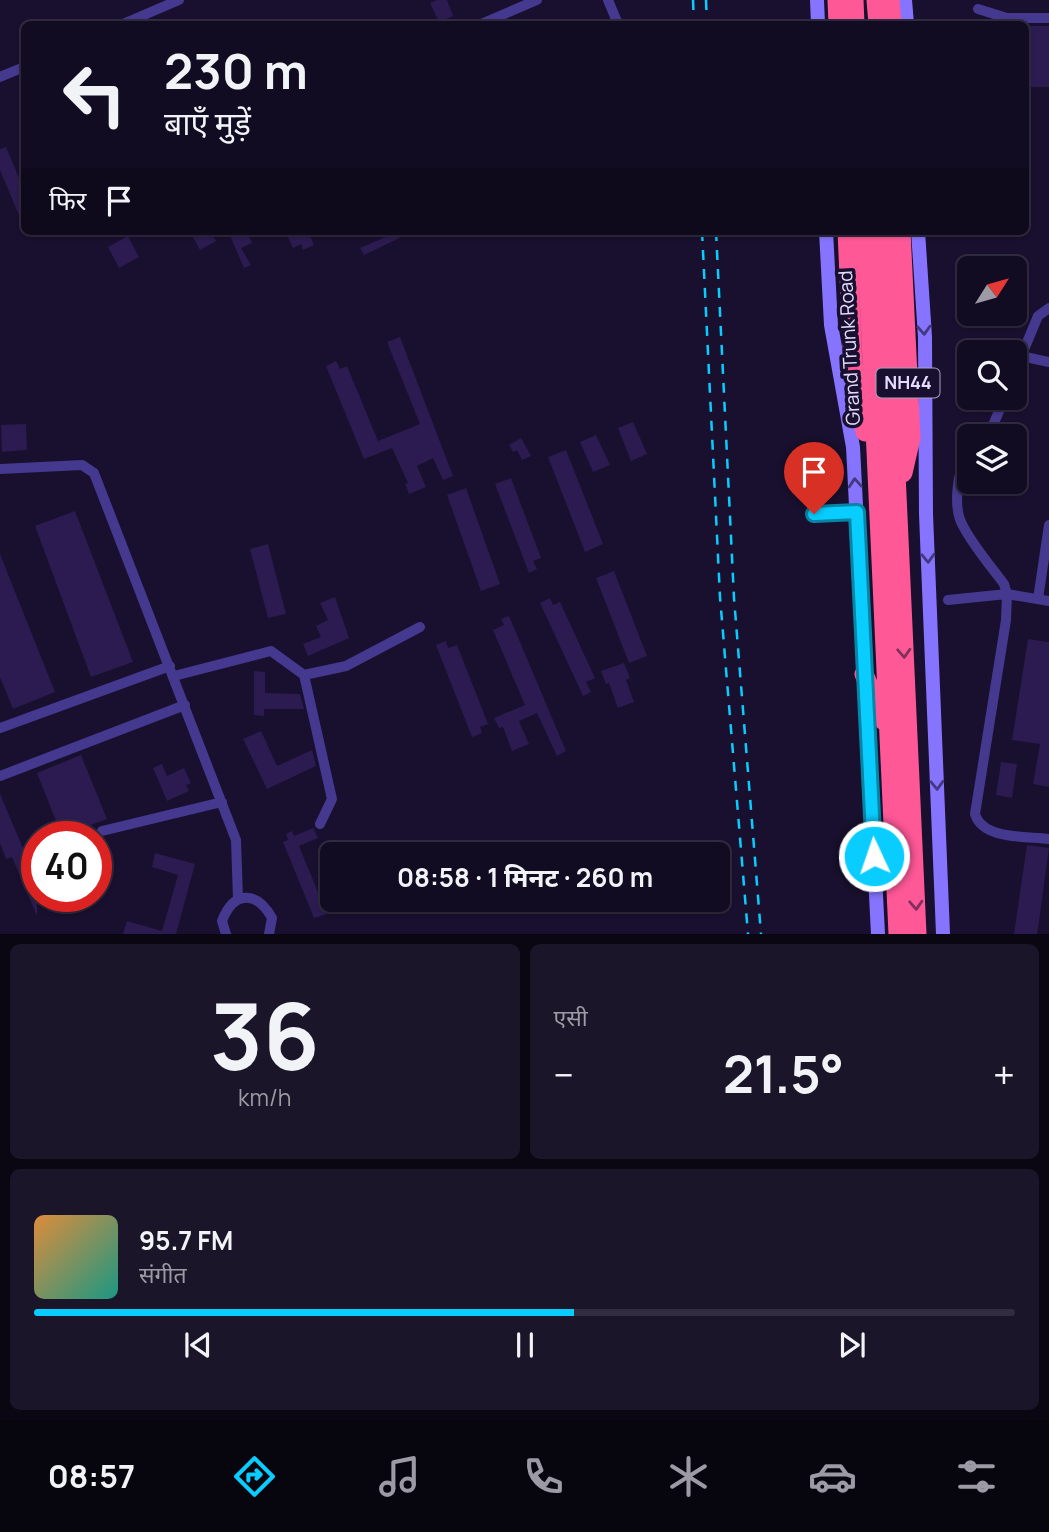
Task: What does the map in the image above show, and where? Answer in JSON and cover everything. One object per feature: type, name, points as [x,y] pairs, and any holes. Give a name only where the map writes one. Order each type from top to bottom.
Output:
[{"type":"highway","points":[[837,0],[838,21]]},
{"type":"highway","points":[[854,0],[855,21]]},
{"type":"highway","points":[[876,0],[878,21]]},
{"type":"highway","points":[[890,0],[892,21]]},
{"type":"highway","name":"Grand Trunk Road","points":[[865,235],[849,267],[853,366],[888,503],[917,933]]},
{"type":"highway","name":"Grand Trunk Road","points":[[869,235],[895,265],[911,438],[888,503]]},
{"type":"highway","name":"Grand Trunk Road","points":[[898,933],[889,732],[888,503],[895,265],[900,235]]},
{"type":"highway","points":[[864,674],[889,732]]},
{"type":"street","points":[[130,21],[180,0]]},
{"type":"street","points":[[488,21],[537,0]]},
{"type":"street","points":[[608,0],[617,21]]},
{"type":"street","points":[[817,0],[818,21]]},
{"type":"street","points":[[905,0],[907,21]]},
{"type":"street","points":[[978,9],[1007,18],[1049,18]]},
{"type":"street","points":[[0,77],[21,68]]},
{"type":"street","points":[[827,235],[831,325],[853,447],[878,933]]},
{"type":"street","points":[[915,235],[895,265],[925,337],[926,514],[943,933]]},
{"type":"street","points":[[1027,342],[1038,316],[1049,309]]},
{"type":"street","points":[[1027,357],[1049,362]]},
{"type":"street","points":[[0,469],[82,465],[94,473],[236,840],[238,899]]},
{"type":"street","points":[[958,494],[961,524],[1004,584],[1007,594],[1006,620],[975,814],[978,822],[989,831],[1049,839]]},
{"type":"street","points":[[814,514],[857,512]]},
{"type":"street","points":[[948,600],[1007,594],[1043,600],[1049,525]]},
{"type":"street","points":[[304,675],[346,666],[420,627]]},
{"type":"street","points":[[0,728],[172,671],[271,650],[304,675],[332,799],[320,824]]},
{"type":"street","points":[[0,776],[185,705]]},
{"type":"street","points":[[112,829],[222,802]]},
{"type":"street","points":[[226,933],[222,920],[228,906],[238,899],[252,898],[264,904],[272,918],[269,933]]},
{"type":"building","points":[[447,0],[453,16],[439,21],[430,3]]},
{"type":"building","points":[[1029,26],[1049,26],[1049,87],[1029,87]]},
{"type":"building","points":[[6,147],[21,183],[21,220],[0,170],[0,149]]},
{"type":"building","points":[[192,235],[212,235],[216,241],[200,250]]},
{"type":"building","points":[[230,235],[249,235],[252,243],[241,248],[251,265],[244,268]]},
{"type":"building","points":[[287,235],[310,235],[314,245],[303,250],[301,244],[293,248]]},
{"type":"building","points":[[391,235],[406,235],[364,255],[360,248]]},
{"type":"building","points":[[128,236],[139,257],[119,268],[108,247]]},
{"type":"building","points":[[400,337],[453,476],[443,480],[433,458],[417,466],[426,487],[409,494],[405,484],[408,483],[392,448],[364,459],[326,366],[336,361],[340,369],[347,366],[378,441],[420,424],[387,342]]},
{"type":"building","points":[[633,422],[647,454],[631,461],[618,428]]},
{"type":"building","points":[[26,424],[27,450],[2,452],[1,425]]},
{"type":"building","points":[[596,435],[610,465],[593,472],[580,442]]},
{"type":"building","points":[[521,438],[531,456],[522,460],[517,450],[513,452],[509,445]]},
{"type":"building","points":[[566,450],[603,544],[585,552],[548,457]]},
{"type":"building","points":[[511,478],[541,558],[533,561],[537,569],[529,573],[495,484]]},
{"type":"building","points":[[466,488],[500,584],[481,591],[447,495]]},
{"type":"building","points":[[75,511],[133,662],[91,677],[35,526]]},
{"type":"building","points":[[268,544],[286,614],[268,618],[250,549]]},
{"type":"building","points":[[0,554],[55,692],[13,709],[0,677]]},
{"type":"building","points":[[614,571],[647,656],[629,663],[596,578]]},
{"type":"building","points":[[335,597],[349,638],[308,656],[303,644],[321,637],[316,626],[328,620],[320,603]]},
{"type":"building","points":[[550,598],[553,605],[560,602],[595,678],[586,682],[591,692],[583,696],[540,603]]},
{"type":"building","points":[[509,616],[566,751],[557,756],[537,713],[519,721],[529,744],[512,751],[503,727],[499,728],[494,718],[525,705],[493,630],[504,625],[501,619]]},
{"type":"building","points":[[1028,639],[1049,642],[1049,787],[1033,784],[1040,744],[1012,740]]},
{"type":"building","points":[[446,641],[448,648],[457,645],[488,724],[480,727],[482,733],[472,737],[436,645]]},
{"type":"building","points":[[624,663],[630,678],[626,680],[634,702],[618,708],[609,683],[606,684],[601,671]]},
{"type":"building","points":[[254,671],[265,672],[265,693],[300,694],[304,709],[264,709],[264,716],[254,715]]},
{"type":"building","points":[[261,731],[277,766],[312,750],[316,766],[267,789],[243,739]]},
{"type":"building","points":[[81,755],[107,819],[56,821],[37,773]]},
{"type":"building","points":[[1001,762],[1017,764],[1012,798],[996,795]]},
{"type":"building","points":[[162,764],[167,776],[184,768],[191,783],[186,785],[189,791],[167,801],[153,768]]},
{"type":"building","points":[[0,794],[21,843],[21,878],[12,857],[6,859],[0,843]]},
{"type":"building","points":[[313,828],[318,838],[299,846],[320,897],[320,912],[327,914],[314,918],[283,842],[288,840],[286,834],[292,831],[294,836]]},
{"type":"building","points":[[1027,845],[1049,848],[1040,914],[1037,934],[1014,934]]},
{"type":"building","points":[[155,853],[195,864],[176,934],[123,934],[127,921],[162,931],[178,875],[152,867]]},
{"type":"railway","points":[[693,0],[694,21]]},
{"type":"railway","points":[[706,0],[707,21]]},
{"type":"railway","points":[[702,235],[720,597],[748,934]]},
{"type":"railway","points":[[716,235],[734,598],[761,934]]},
{"type":"route","points":[[814,514],[857,512],[874,856]]}]
